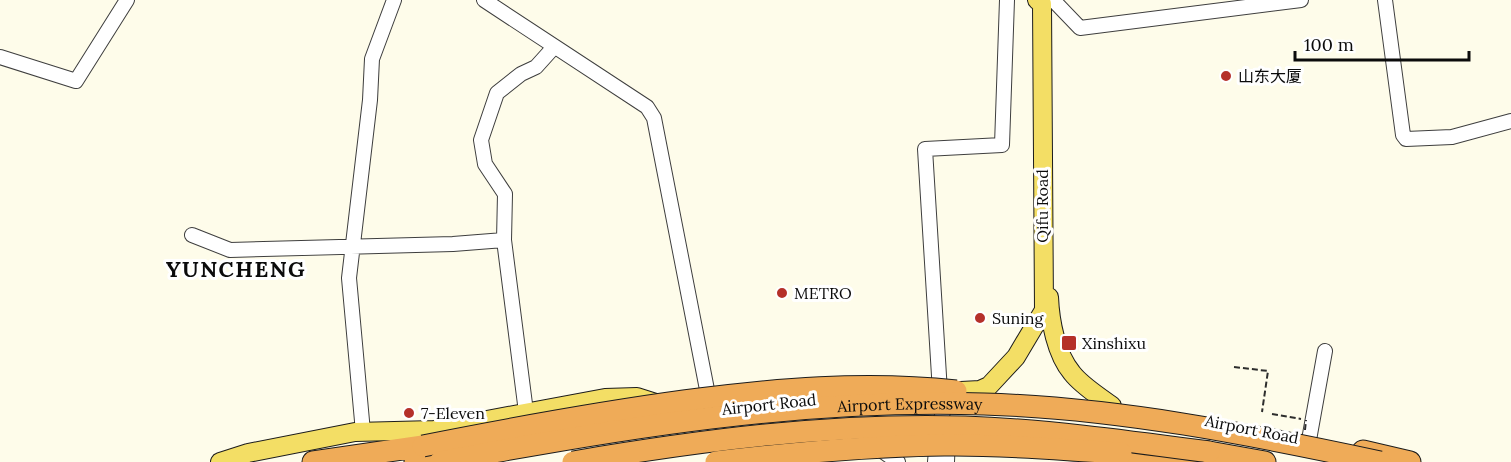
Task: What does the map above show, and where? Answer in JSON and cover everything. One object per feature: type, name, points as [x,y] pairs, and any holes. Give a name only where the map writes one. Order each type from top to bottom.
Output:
[{"type":"highway","points":[[313,462],[419,454],[628,409],[757,392],[815,387],[883,386],[944,390],[1144,418]]},
{"type":"highway","name":"Airport Road","points":[[419,454],[679,414],[805,399],[945,394],[1112,406],[1234,425],[1308,430],[1410,462]]},
{"type":"highway","name":"Airport Expressway","points":[[440,462],[568,438],[671,423],[826,408],[924,403],[987,404],[1144,418],[1239,432],[1380,462]]},
{"type":"highway","name":"Airport Expressway","points":[[573,462],[756,436],[920,427],[1046,432],[1205,457],[1265,462]]},
{"type":"highway","points":[[606,462],[776,440],[856,435],[943,434],[1046,441],[1205,457]]},
{"type":"highway","points":[[716,462],[851,449],[946,445],[1029,447],[1205,457]]},
{"type":"highway","points":[[1125,450],[1143,462]]},
{"type":"main road","name":"Qifu Road","points":[[945,394],[980,390],[989,386],[1016,357],[1044,310],[1044,1]]},
{"type":"main road","name":"Qifu Road","points":[[1044,1],[1046,245],[1049,308],[1061,354],[1071,373],[1112,406]]},
{"type":"main road","points":[[220,462],[248,453],[363,432],[434,430],[578,402],[623,396],[651,400],[679,414]]},
{"type":"street","points":[[0,57],[76,81],[127,0]]},
{"type":"street","points":[[363,432],[349,278],[370,100],[372,58],[394,0]]},
{"type":"street","points":[[483,0],[647,108],[654,118],[711,410]]},
{"type":"street","points":[[935,462],[943,434],[945,394],[925,148],[1002,145],[1007,0]]},
{"type":"street","points":[[1044,1],[1055,2],[1080,28],[1301,0]]},
{"type":"street","points":[[1385,0],[1402,135],[1406,139],[1452,136],[1511,121]]},
{"type":"street","points":[[526,412],[504,240],[505,194],[485,164],[481,140],[497,93],[521,74],[536,67],[554,47]]},
{"type":"street","points":[[192,235],[230,250],[453,244],[504,240]]},
{"type":"street","points":[[1308,430],[1325,351]]},
{"type":"street","points":[[943,434],[947,462]]},
{"type":"street","points":[[856,435],[897,462]]},
{"type":"path","points":[[1234,367],[1268,371],[1262,412]]},
{"type":"path","points":[[1272,414],[1308,430]]},
{"type":"place","name":"山东大厦","points":[[1226,76]]},
{"type":"place","name":"METRO","points":[[782,293]]},
{"type":"place","name":"Suning","points":[[980,318]]},
{"type":"place","name":"Xinshixu","points":[[1069,343]]},
{"type":"place","name":"7-Eleven","points":[[409,413]]},
{"type":"district","name":"YUNCHENG","points":[[236,269]]}]
